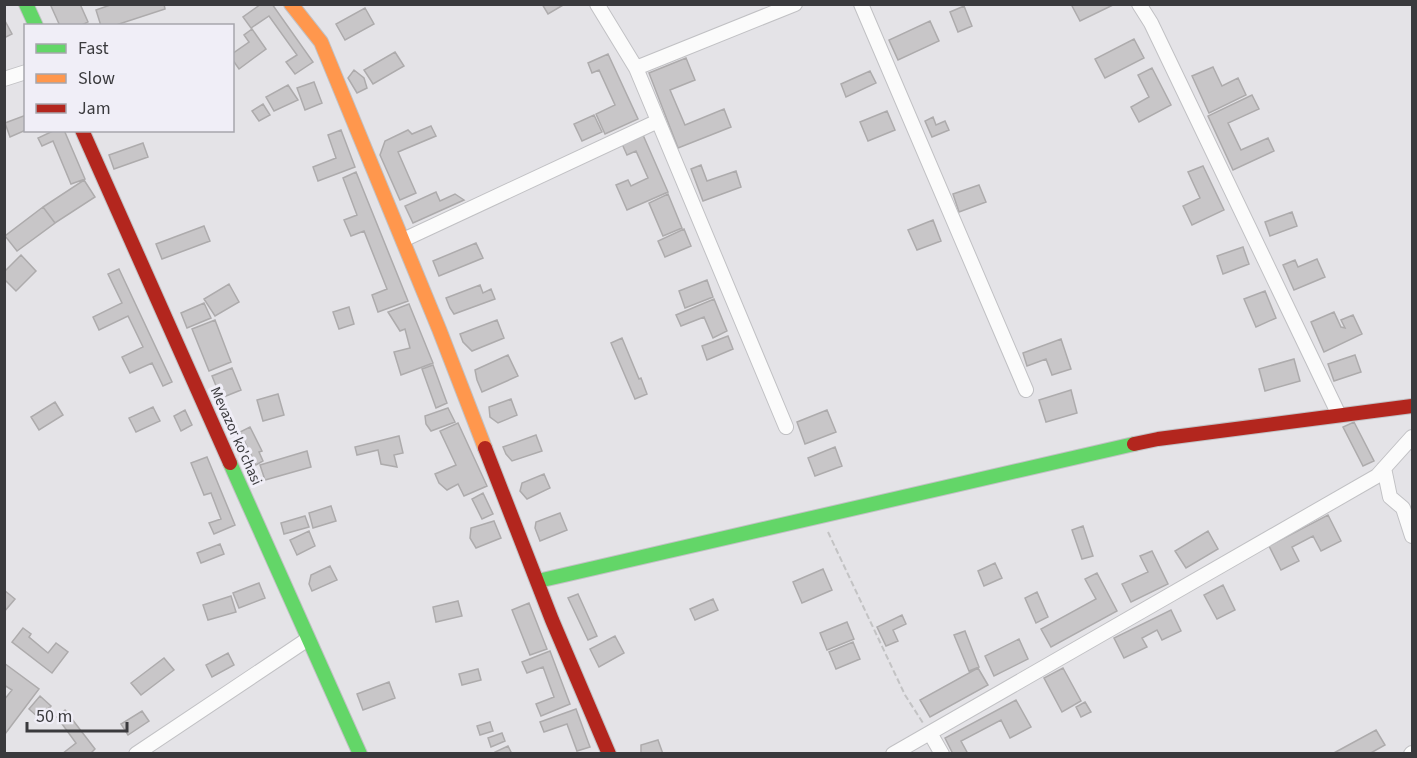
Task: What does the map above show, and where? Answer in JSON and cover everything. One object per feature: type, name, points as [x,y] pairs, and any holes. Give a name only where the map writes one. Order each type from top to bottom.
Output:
[{"type":"street","points":[[27,4],[35,24]]},
{"type":"street","points":[[291,4],[321,42],[403,240],[552,620],[609,753]]},
{"type":"street","points":[[597,4],[636,68],[786,428]]},
{"type":"street","points":[[636,68],[795,4]]},
{"type":"street","points":[[861,4],[1026,390]]},
{"type":"street","points":[[1138,4],[1151,23],[1339,416]]},
{"type":"street","points":[[4,79],[24,73]]},
{"type":"street","points":[[403,240],[658,121]]},
{"type":"street","name":"Mevazor ko'chasi","points":[[83,132],[360,753]]},
{"type":"street","points":[[538,581],[1158,439],[1413,406]]},
{"type":"street","points":[[893,753],[1377,476],[1413,437]]},
{"type":"street","points":[[1384,468],[1390,497],[1403,508],[1413,536]]},
{"type":"street","points":[[136,753],[308,639]]},
{"type":"street","points":[[930,733],[942,753]]},
{"type":"path","points":[[821,516],[905,695],[930,733]]},
{"type":"building","points":[[80,4],[88,22],[59,24],[51,6]]},
{"type":"building","points":[[113,4],[164,4],[165,9],[119,24],[100,24],[96,10]]},
{"type":"building","points":[[261,4],[272,4],[313,62],[295,74],[286,62],[297,55],[269,16],[251,28],[243,17]]},
{"type":"building","points":[[542,4],[565,4],[548,14]]},
{"type":"building","points":[[1071,4],[1113,4],[1113,5],[1080,21]]},
{"type":"building","points":[[964,6],[972,26],[958,32],[950,12]]},
{"type":"building","points":[[365,8],[374,24],[345,40],[336,24]]},
{"type":"building","points":[[4,19],[12,34],[4,38]]},
{"type":"building","points":[[930,21],[939,41],[898,60],[889,40]]},
{"type":"building","points":[[252,29],[266,49],[239,69],[234,62],[234,53],[249,42],[244,35]]},
{"type":"building","points":[[1134,39],[1144,58],[1105,78],[1095,59]]},
{"type":"building","points":[[395,52],[404,66],[373,84],[364,70]]},
{"type":"building","points":[[608,54],[638,119],[605,134],[596,114],[615,105],[599,70],[592,73],[588,63]]},
{"type":"building","points":[[686,58],[695,80],[670,90],[685,125],[724,109],[731,127],[678,148],[649,73]]},
{"type":"building","points":[[1213,67],[1222,86],[1238,78],[1246,95],[1209,113],[1192,76]]},
{"type":"building","points":[[1152,68],[1171,105],[1139,122],[1131,107],[1149,97],[1138,75]]},
{"type":"building","points":[[354,70],[364,78],[367,88],[357,93],[348,78]]},
{"type":"building","points":[[870,71],[876,83],[846,97],[841,84]]},
{"type":"building","points":[[314,82],[322,103],[305,110],[297,88]]},
{"type":"building","points":[[288,85],[298,100],[274,111],[266,97]]},
{"type":"building","points":[[1252,95],[1259,109],[1228,123],[1241,150],[1268,138],[1274,151],[1233,170],[1208,116]]},
{"type":"building","points":[[263,104],[270,115],[259,121],[252,111]]},
{"type":"building","points":[[887,111],[895,130],[868,141],[860,122]]},
{"type":"building","points":[[594,115],[602,132],[582,141],[574,124]]},
{"type":"building","points":[[24,116],[24,131],[10,137],[5,123]]},
{"type":"building","points":[[933,117],[936,125],[945,121],[949,130],[932,137],[925,121]]},
{"type":"building","points":[[431,126],[436,136],[398,152],[416,193],[400,200],[380,155],[385,141],[408,130],[412,134]]},
{"type":"building","points":[[341,130],[355,167],[318,181],[313,167],[336,158],[328,135]]},
{"type":"building","points":[[51,132],[65,132],[85,179],[71,184],[53,141],[42,146],[38,138]]},
{"type":"building","points":[[643,135],[668,192],[627,210],[616,185],[628,180],[631,186],[648,178],[636,151],[627,155],[622,144]]},
{"type":"building","points":[[143,143],[148,157],[114,169],[109,155]]},
{"type":"building","points":[[701,165],[707,181],[736,171],[741,187],[703,201],[691,169]]},
{"type":"building","points":[[1203,166],[1224,210],[1192,225],[1183,206],[1200,198],[1188,172]]},
{"type":"building","points":[[356,172],[408,301],[378,312],[372,295],[387,289],[364,231],[351,236],[344,220],[357,215],[343,178]]},
{"type":"building","points":[[84,180],[95,197],[55,223],[43,207]]},
{"type":"building","points":[[979,185],[986,202],[959,212],[953,194]]},
{"type":"building","points":[[436,192],[440,201],[455,194],[464,200],[413,223],[405,206]]},
{"type":"building","points":[[668,194],[682,228],[663,236],[649,203]]},
{"type":"building","points":[[43,207],[55,223],[17,251],[5,236]]},
{"type":"building","points":[[1292,212],[1297,226],[1270,236],[1265,222]]},
{"type":"building","points":[[933,220],[941,241],[917,250],[908,230]]},
{"type":"building","points":[[204,226],[210,241],[162,259],[156,244]]},
{"type":"building","points":[[684,229],[691,246],[665,257],[658,241]]},
{"type":"building","points":[[476,243],[483,258],[439,276],[433,261]]},
{"type":"building","points":[[1243,247],[1249,264],[1223,274],[1217,256]]},
{"type":"building","points":[[21,255],[36,271],[16,291],[4,279],[4,272]]},
{"type":"building","points":[[1317,259],[1325,277],[1294,290],[1283,265],[1295,260],[1298,267]]},
{"type":"building","points":[[119,269],[172,382],[163,386],[152,363],[130,373],[122,357],[143,347],[128,316],[99,330],[93,317],[122,303],[108,274]]},
{"type":"building","points":[[707,280],[713,297],[685,308],[679,291]]},
{"type":"building","points":[[229,284],[239,302],[215,316],[204,299]]},
{"type":"building","points":[[480,285],[483,293],[491,289],[495,299],[454,314],[446,298]]},
{"type":"building","points":[[1265,291],[1276,318],[1256,327],[1244,299]]},
{"type":"building","points":[[714,299],[727,331],[713,338],[704,317],[681,326],[676,315]]},
{"type":"building","points":[[204,303],[211,318],[187,328],[181,313]]},
{"type":"building","points":[[409,304],[433,363],[401,375],[394,352],[410,348],[405,329],[400,331],[388,312]]},
{"type":"building","points":[[349,307],[354,324],[339,329],[333,312]]},
{"type":"building","points":[[1334,312],[1341,327],[1345,328],[1341,320],[1353,315],[1362,334],[1324,352],[1311,322]]},
{"type":"building","points":[[215,320],[231,362],[209,371],[192,329]]},
{"type":"building","points":[[497,320],[504,338],[472,351],[463,342],[460,334]]},
{"type":"building","points":[[728,336],[733,349],[707,360],[702,346]]},
{"type":"building","points":[[622,338],[647,394],[635,399],[611,343]]},
{"type":"building","points":[[1061,339],[1071,369],[1052,375],[1046,359],[1027,366],[1023,353]]},
{"type":"building","points":[[508,355],[518,376],[482,392],[475,370]]},
{"type":"building","points":[[1355,355],[1361,372],[1334,381],[1328,364]]},
{"type":"building","points":[[1294,359],[1300,381],[1265,391],[1259,369]]},
{"type":"building","points":[[433,365],[447,403],[436,408],[422,369]]},
{"type":"building","points":[[232,368],[241,390],[221,398],[212,376]]},
{"type":"building","points":[[1071,390],[1077,413],[1046,422],[1039,400]]},
{"type":"building","points":[[278,394],[284,415],[263,421],[257,400]]},
{"type":"building","points":[[511,399],[517,415],[498,423],[490,417],[489,407]]},
{"type":"building","points":[[55,402],[63,415],[39,430],[31,417]]},
{"type":"building","points":[[153,407],[160,421],[136,432],[129,418]]},
{"type":"building","points":[[448,408],[455,422],[431,431],[426,424],[425,416]]},
{"type":"building","points":[[185,410],[192,425],[181,431],[174,416]]},
{"type":"building","points":[[827,410],[836,432],[805,444],[797,422]]},
{"type":"building","points":[[1354,422],[1374,461],[1363,466],[1343,427]]},
{"type":"building","points":[[458,423],[487,486],[464,496],[458,484],[447,490],[439,483],[435,474],[456,465],[440,431]]},
{"type":"building","points":[[250,427],[262,451],[259,452],[263,461],[256,465],[240,432]]},
{"type":"building","points":[[536,435],[542,451],[512,461],[506,454],[503,447]]},
{"type":"building","points":[[399,436],[403,453],[394,455],[397,467],[381,464],[378,450],[357,455],[355,447]]},
{"type":"building","points":[[835,447],[842,466],[815,476],[808,458]]},
{"type":"building","points":[[307,451],[311,467],[265,480],[260,465]]},
{"type":"building","points":[[207,457],[235,525],[214,534],[209,523],[221,519],[211,493],[204,495],[191,463]]},
{"type":"building","points":[[544,474],[550,488],[527,499],[520,491],[522,483]]},
{"type":"building","points":[[483,493],[493,514],[482,519],[472,499]]},
{"type":"building","points":[[331,506],[336,521],[313,528],[309,513]]},
{"type":"building","points":[[560,513],[567,530],[540,541],[535,528],[536,522]]},
{"type":"building","points":[[1328,515],[1341,541],[1321,551],[1313,536],[1292,547],[1299,561],[1281,570],[1269,546]]},
{"type":"building","points":[[305,516],[309,527],[284,534],[281,523]]},
{"type":"building","points":[[494,521],[501,538],[476,548],[470,538],[471,528]]},
{"type":"building","points":[[1083,526],[1093,556],[1082,559],[1072,530]]},
{"type":"building","points":[[309,531],[315,546],[297,555],[290,540]]},
{"type":"building","points":[[1208,531],[1218,549],[1186,568],[1175,551]]},
{"type":"building","points":[[220,544],[224,554],[201,563],[197,553]]},
{"type":"building","points":[[1152,551],[1168,584],[1131,602],[1122,584],[1148,572],[1140,556]]},
{"type":"building","points":[[995,563],[1002,578],[984,586],[978,571]]},
{"type":"building","points":[[330,566],[337,580],[312,591],[309,584],[311,575]]},
{"type":"building","points":[[823,569],[832,590],[802,603],[793,582]]},
{"type":"building","points":[[1097,573],[1117,611],[1051,647],[1041,629],[1096,599],[1085,579]]},
{"type":"building","points":[[259,583],[265,598],[239,608],[233,593]]},
{"type":"building","points":[[1223,585],[1235,610],[1217,619],[1204,595]]},
{"type":"building","points":[[4,590],[15,599],[4,612]]},
{"type":"building","points":[[1037,592],[1048,617],[1036,623],[1025,598]]},
{"type":"building","points":[[578,594],[597,636],[588,640],[568,598]]},
{"type":"building","points":[[231,596],[236,612],[208,620],[203,605]]},
{"type":"building","points":[[713,599],[718,610],[695,620],[690,609]]},
{"type":"building","points":[[458,601],[462,616],[436,622],[433,607]]},
{"type":"building","points":[[529,603],[547,649],[530,655],[512,610]]},
{"type":"building","points":[[1171,610],[1181,631],[1162,640],[1157,630],[1142,638],[1147,647],[1124,658],[1114,638]]},
{"type":"building","points":[[902,615],[906,624],[893,630],[898,641],[886,646],[877,627]]},
{"type":"building","points":[[847,622],[854,639],[827,650],[820,633]]},
{"type":"building","points":[[23,628],[31,634],[29,637],[48,653],[56,643],[68,652],[52,673],[12,642]]},
{"type":"building","points":[[965,631],[979,667],[969,671],[954,635]]},
{"type":"building","points":[[615,636],[624,653],[599,667],[590,649]]},
{"type":"building","points":[[1019,639],[1028,659],[994,676],[985,656]]},
{"type":"building","points":[[853,642],[860,659],[836,669],[829,652]]},
{"type":"building","points":[[550,651],[570,704],[541,716],[536,704],[554,697],[543,667],[527,673],[522,662]]},
{"type":"building","points":[[228,653],[234,665],[212,677],[206,665]]},
{"type":"building","points":[[164,658],[174,670],[141,695],[131,683]]},
{"type":"building","points":[[4,663],[39,689],[5,734],[4,700],[12,690],[4,685]]},
{"type":"building","points":[[978,668],[988,685],[930,717],[920,700]]},
{"type":"building","points":[[1063,668],[1081,701],[1062,712],[1044,678]]},
{"type":"building","points":[[478,669],[481,680],[462,685],[459,674]]},
{"type":"building","points":[[389,682],[395,698],[363,710],[357,694]]},
{"type":"building","points":[[40,696],[51,706],[39,718],[29,709]]},
{"type":"building","points":[[1016,700],[1031,727],[1010,738],[1001,720],[961,741],[968,754],[953,754],[945,738]]},
{"type":"building","points":[[1085,702],[1091,712],[1081,717],[1076,707]]},
{"type":"building","points":[[576,709],[590,747],[577,751],[567,724],[544,732],[540,722]]},
{"type":"building","points":[[65,710],[95,749],[90,754],[62,754],[76,743],[57,717]]},
{"type":"building","points":[[142,711],[149,721],[128,735],[121,724]]},
{"type":"building","points":[[490,722],[493,731],[480,735],[477,726]]},
{"type":"building","points":[[1376,730],[1385,745],[1369,754],[1332,754]]},
{"type":"building","points":[[502,733],[505,741],[491,747],[488,738]]},
{"type":"building","points":[[658,740],[663,754],[641,754],[641,745]]},
{"type":"building","points":[[508,746],[512,754],[496,754],[495,752]]},
{"type":"traffic: fast","points":[[26,4],[35,24]]},
{"type":"traffic: fast","points":[[538,581],[1134,444]]},
{"type":"traffic: fast","points":[[230,463],[360,754]]},
{"type":"traffic: slow","points":[[291,4],[321,42],[439,329],[485,448]]},
{"type":"traffic: jam","points":[[83,132],[230,463]]},
{"type":"traffic: jam","points":[[1134,444],[1412,406]]},
{"type":"traffic: jam","points":[[485,448],[552,620],[609,754]]}]
